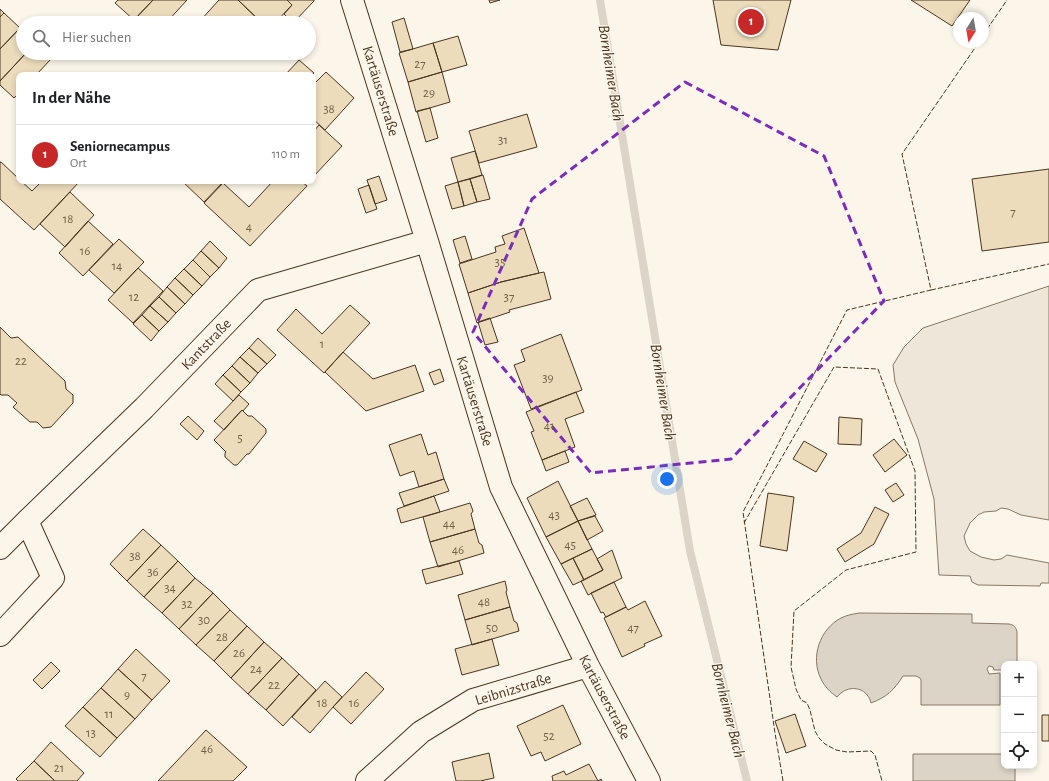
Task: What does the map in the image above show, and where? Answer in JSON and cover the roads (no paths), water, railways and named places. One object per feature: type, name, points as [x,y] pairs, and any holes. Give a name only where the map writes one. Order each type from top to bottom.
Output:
[{"type":"street","name":"Kartäuserstraße","points":[[352,0],[427,241],[501,487],[588,666],[649,781]]},
{"type":"street","name":"Kantstraße","points":[[0,548],[144,408],[258,290],[427,241]]},
{"type":"street","points":[[0,635],[53,578],[27,521]]},
{"type":"street","name":"Leibnizstraße","points":[[367,781],[421,732],[473,700],[588,666]]},
{"type":"waterway","name":"Bornheimer Bach","points":[[600,0],[690,551],[747,781]]},
{"type":"place","name":"Seniornecampus","points":[[751,22]]}]
